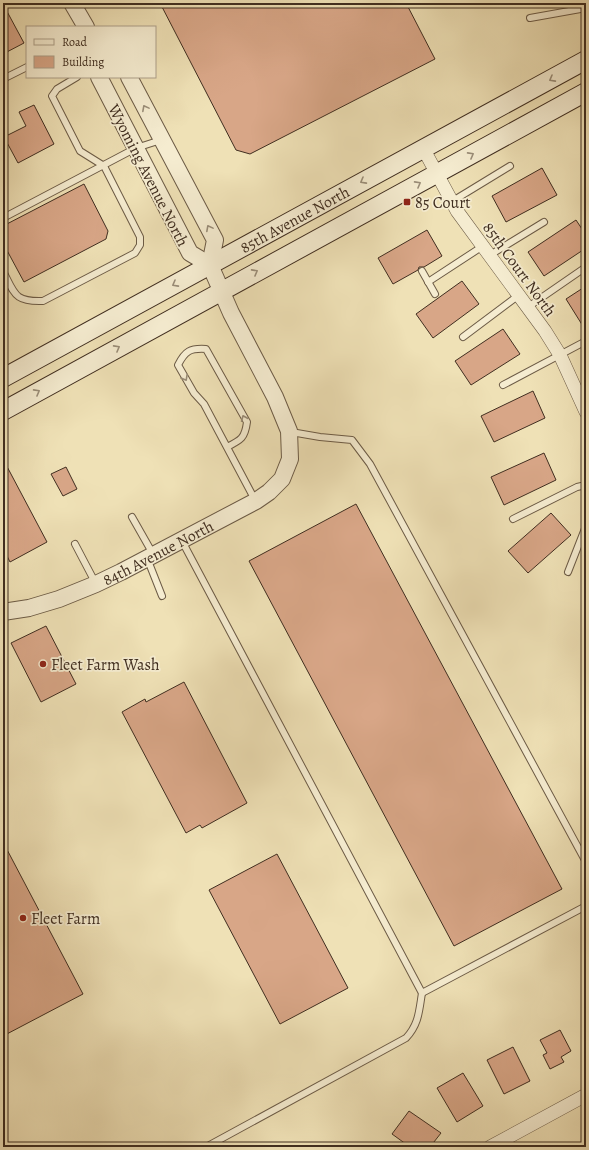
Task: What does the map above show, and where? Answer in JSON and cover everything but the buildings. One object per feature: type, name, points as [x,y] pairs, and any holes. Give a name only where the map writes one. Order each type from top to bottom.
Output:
[{"type":"main road","name":"85th Avenue North","points":[[3,378],[586,60]]},
{"type":"main road","name":"85th Avenue North","points":[[3,410],[586,92]]},
{"type":"street","points":[[72,3],[85,26]]},
{"type":"street","name":"Wyoming Avenue North","points":[[100,78],[190,253],[210,265],[215,240],[130,78]]},
{"type":"street","name":"85th Court North","points":[[423,148],[451,202],[528,307],[560,355],[586,410]]},
{"type":"street","points":[[210,265],[231,313],[275,397],[289,431]]},
{"type":"street","name":"84th Avenue North","points":[[3,612],[29,608],[59,599],[96,584],[256,501],[269,492],[282,479],[290,459],[289,431]]},
{"type":"street","points":[[490,1147],[586,1095]]},
{"type":"lane","points":[[530,18],[586,8]]},
{"type":"lane","points":[[3,79],[26,68]]},
{"type":"lane","points":[[3,271],[17,296],[30,302],[43,301],[135,253],[140,245],[140,237],[104,166],[80,151],[52,96],[57,89],[75,78]]},
{"type":"lane","points":[[3,218],[136,148],[161,140]]},
{"type":"lane","points":[[451,202],[510,166]]},
{"type":"lane","points":[[428,282],[486,250],[544,222]]},
{"type":"lane","points":[[528,307],[586,267]]},
{"type":"lane","points":[[422,271],[435,294]]},
{"type":"lane","points":[[463,337],[519,295]]},
{"type":"lane","points":[[502,385],[586,341]]},
{"type":"lane","points":[[227,447],[238,441],[246,433],[247,422],[206,349],[195,348],[183,355],[178,365],[194,393],[204,404],[227,447],[256,501]]},
{"type":"lane","points":[[289,431],[320,437],[352,440],[370,464],[586,862]]},
{"type":"lane","points":[[513,519],[578,486],[586,485]]},
{"type":"lane","points":[[132,517],[150,556],[162,596]]},
{"type":"lane","points":[[568,572],[586,526]]},
{"type":"lane","points":[[181,540],[422,993],[418,1020],[413,1030],[406,1038],[206,1147]]},
{"type":"lane","points":[[75,544],[96,584]]},
{"type":"lane","points":[[422,993],[586,906]]},
{"type":"place","name":"85 Court","points":[[407,202]]},
{"type":"place","name":"Fleet Farm Wash","points":[[43,664]]},
{"type":"place","name":"Fleet Farm","points":[[23,918]]}]
